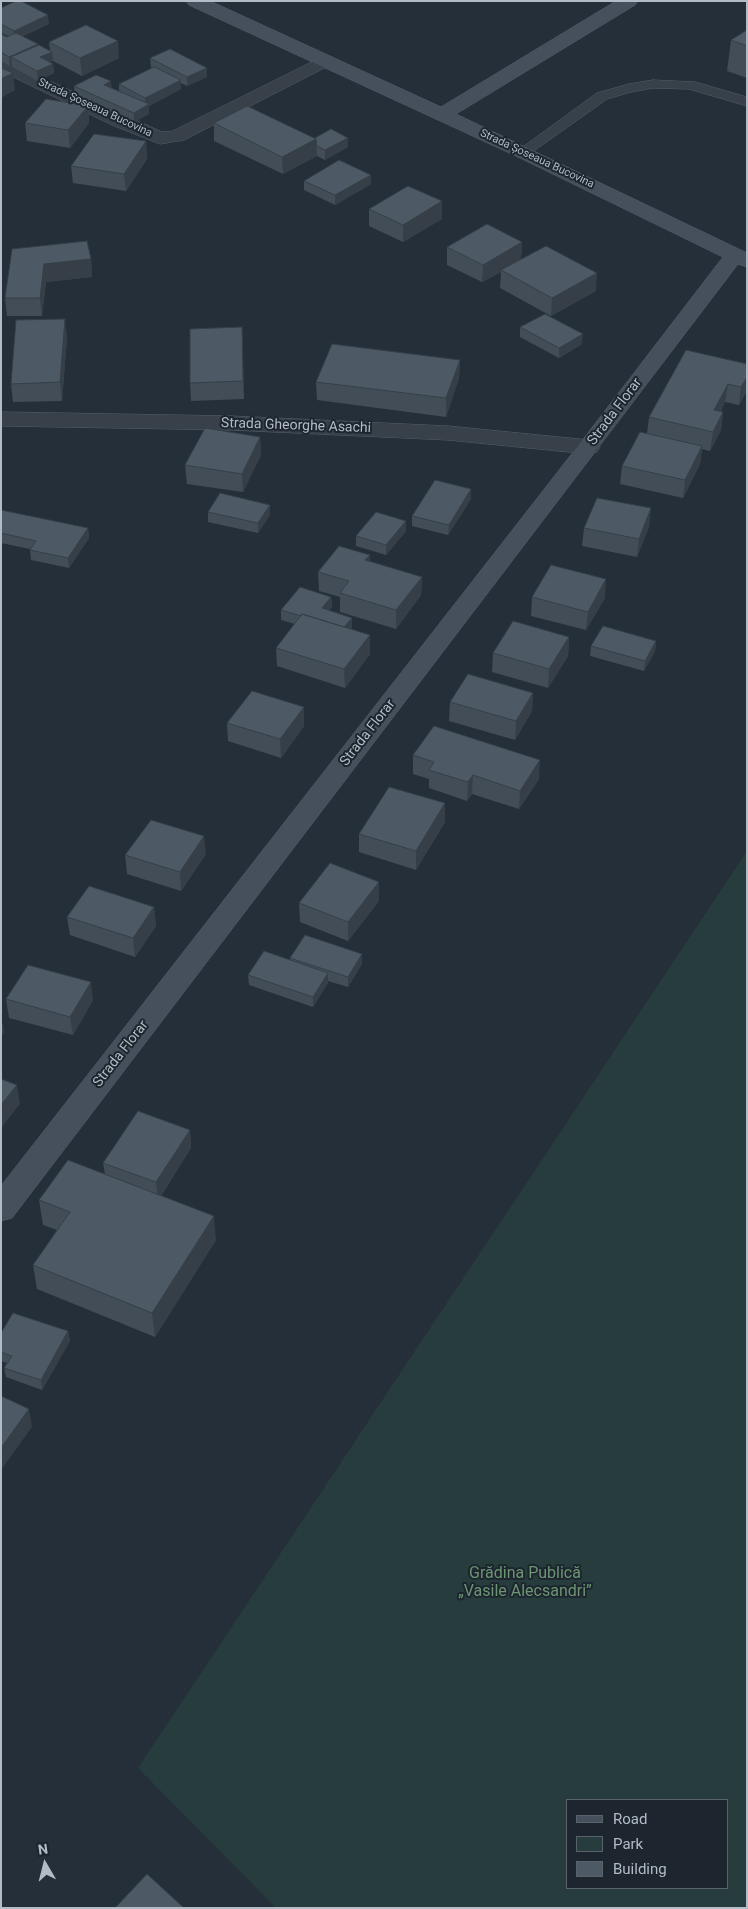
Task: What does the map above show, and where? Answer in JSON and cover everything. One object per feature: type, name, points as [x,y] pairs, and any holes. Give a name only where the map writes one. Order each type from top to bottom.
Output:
[{"type":"street","points":[[441,115],[629,1]]},
{"type":"street","name":"Strada Șoseaua Bucovina","points":[[203,3],[324,61],[523,152],[740,258]]},
{"type":"street","name":"Strada Șoseaua Bucovina","points":[[1,64],[119,121],[160,138],[177,136],[324,61]]},
{"type":"street","name":"Strada Florar","points":[[1,1209],[589,446],[740,258]]},
{"type":"street","name":"Strada Gheorghe Asachi","points":[[1,420],[231,423],[300,426],[448,433],[589,446]]},
{"type":"lane","points":[[523,152],[602,96],[630,88],[653,84],[690,86],[747,102]]},
{"type":"green space","name":"Grădina Publică „Vasile Alecsandri”","points":[[747,851],[747,1908],[276,1908],[138,1768]]},
{"type":"building","points":[[16,1],[21,1],[48,15],[14,31],[1,24],[1,8]]},
{"type":"building","points":[[86,25],[118,41],[80,58],[49,42]]},
{"type":"building","points":[[747,30],[747,46],[731,40]]},
{"type":"building","points":[[16,33],[38,44],[9,57],[1,52],[1,34],[7,37]]},
{"type":"building","points":[[39,45],[52,52],[40,57],[53,64],[37,71],[11,57]]},
{"type":"building","points":[[170,49],[207,68],[187,77],[150,58]]},
{"type":"building","points":[[154,67],[181,80],[145,98],[119,84]]},
{"type":"building","points":[[1,68],[13,73],[1,79]]},
{"type":"building","points":[[96,75],[111,81],[104,85],[149,104],[134,113],[74,86]]},
{"type":"building","points":[[46,99],[88,106],[68,130],[25,123]]},
{"type":"building","points":[[247,106],[316,139],[282,157],[214,123]]},
{"type":"building","points":[[331,129],[348,138],[325,150],[317,146],[315,138]]},
{"type":"building","points":[[94,134],[146,141],[124,174],[71,166]]},
{"type":"building","points":[[339,160],[371,175],[335,195],[304,181]]},
{"type":"building","points":[[408,186],[442,201],[403,225],[369,209]]},
{"type":"building","points":[[487,224],[522,242],[483,265],[447,247]]},
{"type":"building","points":[[87,241],[91,259],[44,264],[40,298],[5,298],[12,249]]},
{"type":"building","points":[[546,246],[597,273],[552,298],[501,270]]},
{"type":"building","points":[[545,314],[583,334],[559,348],[520,327]]},
{"type":"building","points":[[65,319],[60,382],[11,384],[16,320]]},
{"type":"building","points":[[242,327],[243,381],[190,383],[190,329]]},
{"type":"building","points":[[332,344],[460,360],[446,398],[316,382]]},
{"type":"building","points":[[686,350],[747,364],[747,377],[741,387],[728,384],[714,410],[723,412],[713,432],[649,417]]},
{"type":"building","points":[[205,428],[260,437],[242,474],[185,465]]},
{"type":"building","points":[[640,432],[702,446],[685,480],[622,466]]},
{"type":"building","points":[[435,480],[471,489],[449,525],[412,516]]},
{"type":"building","points":[[220,493],[270,505],[258,523],[208,512]]},
{"type":"building","points":[[597,498],[651,508],[639,539],[584,528]]},
{"type":"building","points":[[1,510],[88,528],[68,558],[30,550],[36,541],[1,533]]},
{"type":"building","points":[[376,512],[406,521],[386,545],[356,536]]},
{"type":"building","points":[[339,546],[370,555],[365,560],[422,577],[396,610],[340,593],[349,581],[318,572]]},
{"type":"building","points":[[551,565],[606,579],[588,612],[532,597]]},
{"type":"building","points":[[300,587],[331,597],[322,608],[352,618],[344,627],[302,614],[301,616],[281,610]]},
{"type":"building","points":[[302,614],[370,635],[344,669],[276,648]]},
{"type":"building","points":[[513,621],[569,637],[549,669],[493,653]]},
{"type":"building","points":[[603,626],[656,641],[645,661],[591,646]]},
{"type":"building","points":[[468,674],[533,693],[516,721],[450,702]]},
{"type":"building","points":[[252,691],[304,707],[280,739],[227,723]]},
{"type":"building","points":[[434,726],[540,760],[520,791],[473,775],[468,782],[429,770],[434,762],[413,755]]},
{"type":"building","points":[[389,787],[445,803],[416,851],[359,834]]},
{"type":"building","points":[[151,820],[204,836],[180,872],[125,855]]},
{"type":"building","points":[[330,863],[379,882],[348,922],[299,903]]},
{"type":"building","points":[[89,886],[154,907],[133,938],[67,917]]},
{"type":"building","points":[[305,935],[362,954],[348,977],[290,958]]},
{"type":"building","points":[[264,951],[328,973],[313,997],[248,975]]},
{"type":"building","points":[[28,965],[91,982],[70,1017],[6,999]]},
{"type":"building","points":[[1,1079],[17,1085],[1,1105]]},
{"type":"building","points":[[138,1111],[190,1130],[156,1182],[103,1163]]},
{"type":"building","points":[[68,1160],[214,1216],[152,1313],[33,1265],[70,1212],[39,1200]]},
{"type":"building","points":[[13,1313],[68,1331],[41,1380],[4,1368],[12,1356],[1,1352],[1,1333]]},
{"type":"building","points":[[1,1396],[29,1409],[1,1448]]},
{"type":"building","points":[[147,1874],[184,1908],[115,1908]]}]
